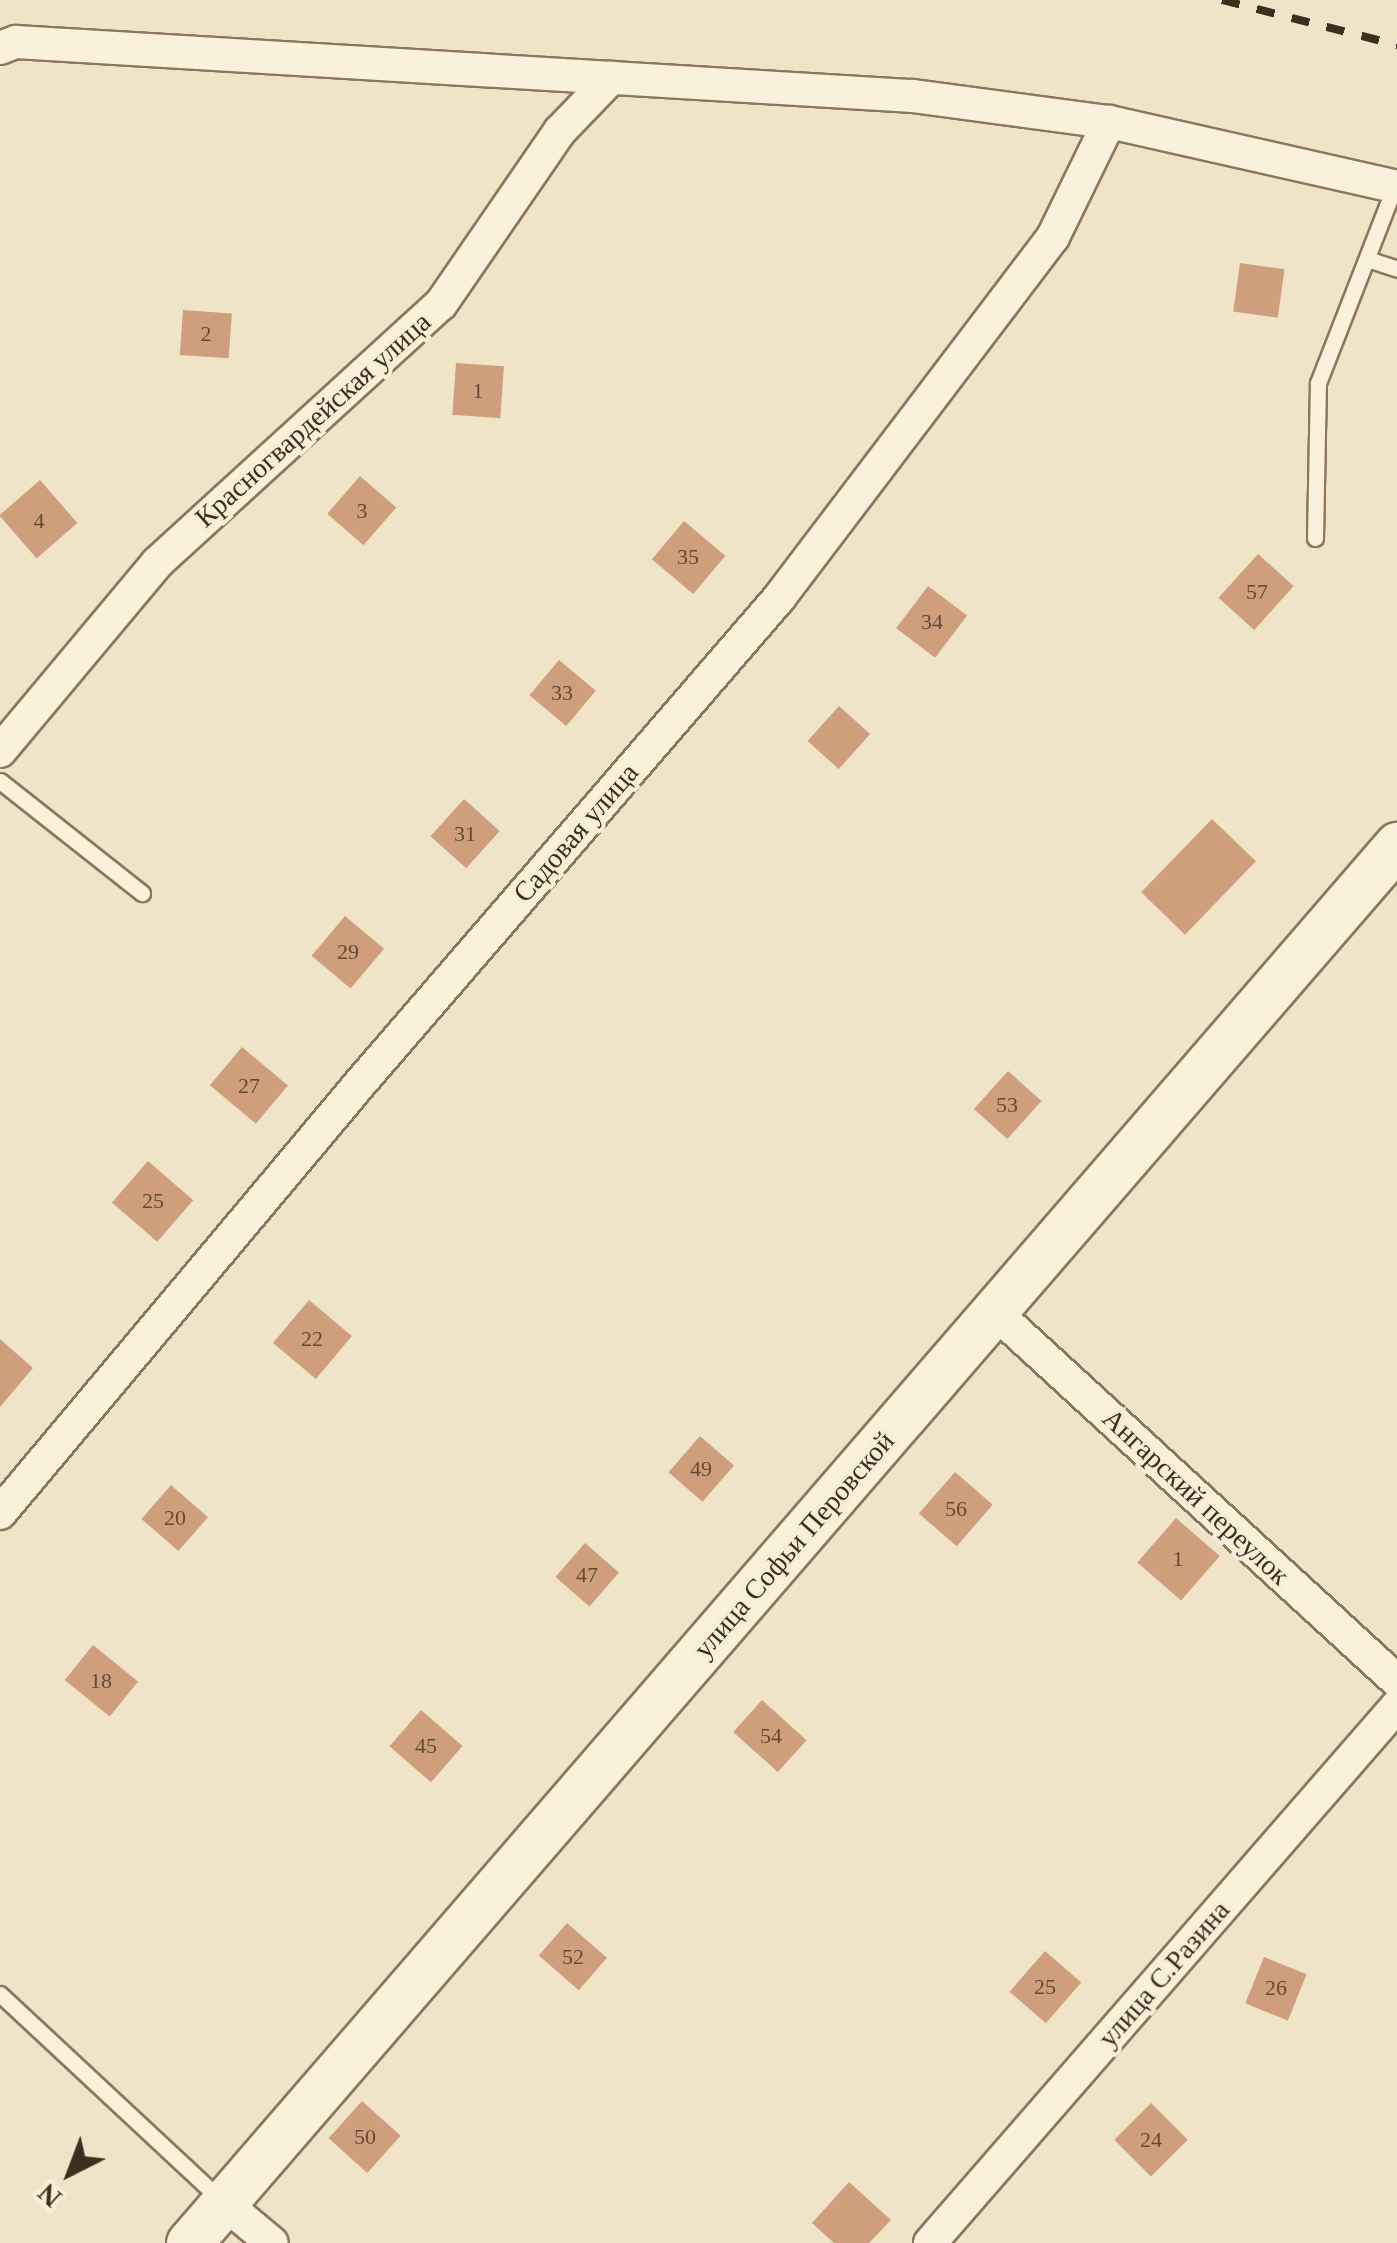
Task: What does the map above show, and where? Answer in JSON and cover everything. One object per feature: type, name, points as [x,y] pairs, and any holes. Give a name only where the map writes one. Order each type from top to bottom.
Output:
[{"type":"main road","name":"улица Софьи Перовской","points":[[189,2243],[1397,845]]},
{"type":"street","points":[[0,48],[16,42],[913,96],[1109,122],[1396,186]]},
{"type":"street","name":"Красногвардейская улица","points":[[0,750],[157,563],[440,304],[560,131],[611,78]]},
{"type":"street","name":"Садовая улица","points":[[0,1513],[363,1080],[778,598],[1054,236],[1109,122]]},
{"type":"street","name":"Ангарский переулок","points":[[996,1313],[1397,1681]]},
{"type":"street","name":"улица С.Разина","points":[[930,2243],[1397,1706]]},
{"type":"street","points":[[224,2203],[272,2243]]},
{"type":"lane","points":[[1315,538],[1318,383],[1396,186]]},
{"type":"lane","points":[[1367,259],[1397,270]]},
{"type":"lane","points":[[0,781],[142,893]]},
{"type":"lane","points":[[0,1994],[224,2203]]},
{"type":"building","points":[[1240,263],[1285,269],[1278,318],[1233,312]]},
{"type":"building","points":[[183,310],[232,313],[229,358],[180,355]]},
{"type":"building","points":[[456,363],[504,366],[500,418],[452,415]]},
{"type":"building","points":[[360,476],[396,507],[363,545],[327,514]]},
{"type":"building","points":[[40,480],[77,523],[37,558],[0,515]]},
{"type":"building","points":[[684,521],[725,556],[693,594],[652,559]]},
{"type":"building","points":[[1258,554],[1294,586],[1254,630],[1219,598]]},
{"type":"building","points":[[928,586],[967,615],[935,658],[896,628]]},
{"type":"building","points":[[559,660],[596,691],[566,726],[529,695]]},
{"type":"building","points":[[839,706],[870,734],[839,769],[808,741]]},
{"type":"building","points":[[464,799],[500,831],[466,868],[431,836]]},
{"type":"building","points":[[1212,819],[1256,861],[1185,935],[1141,892]]},
{"type":"building","points":[[345,916],[384,949],[351,989],[312,956]]},
{"type":"building","points":[[242,1047],[288,1086],[256,1124],[210,1085]]},
{"type":"building","points":[[1008,1071],[1041,1101],[1007,1139],[974,1109]]},
{"type":"building","points":[[148,1161],[193,1200],[157,1242],[112,1203]]},
{"type":"building","points":[[309,1300],[352,1336],[316,1379],[273,1343]]},
{"type":"building","points":[[0,1339],[33,1368],[0,1407]]},
{"type":"building","points":[[700,1436],[734,1466],[702,1502],[669,1472]]},
{"type":"building","points":[[955,1472],[993,1505],[957,1546],[919,1514]]},
{"type":"building","points":[[171,1485],[208,1517],[178,1551],[141,1519]]},
{"type":"building","points":[[1176,1518],[1220,1556],[1181,1601],[1137,1563]]},
{"type":"building","points":[[585,1543],[619,1573],[589,1606],[555,1577]]},
{"type":"building","points":[[93,1645],[138,1682],[110,1716],[65,1680]]},
{"type":"building","points":[[762,1700],[807,1740],[778,1772],[733,1732]]},
{"type":"building","points":[[421,1710],[463,1746],[431,1782],[390,1746]]},
{"type":"building","points":[[567,1923],[607,1958],[579,1990],[539,1955]]},
{"type":"building","points":[[1045,1951],[1081,1982],[1046,2023],[1010,1992]]},
{"type":"building","points":[[1264,1957],[1307,1974],[1288,2021],[1245,2003]]},
{"type":"building","points":[[362,2101],[401,2136],[367,2173],[329,2138]]},
{"type":"building","points":[[1151,2103],[1188,2140],[1151,2177],[1114,2140]]},
{"type":"building","points":[[849,2182],[891,2220],[869,2243],[834,2243],[812,2223]]},
{"type":"railway","points":[[1222,0],[1397,45]]}]
